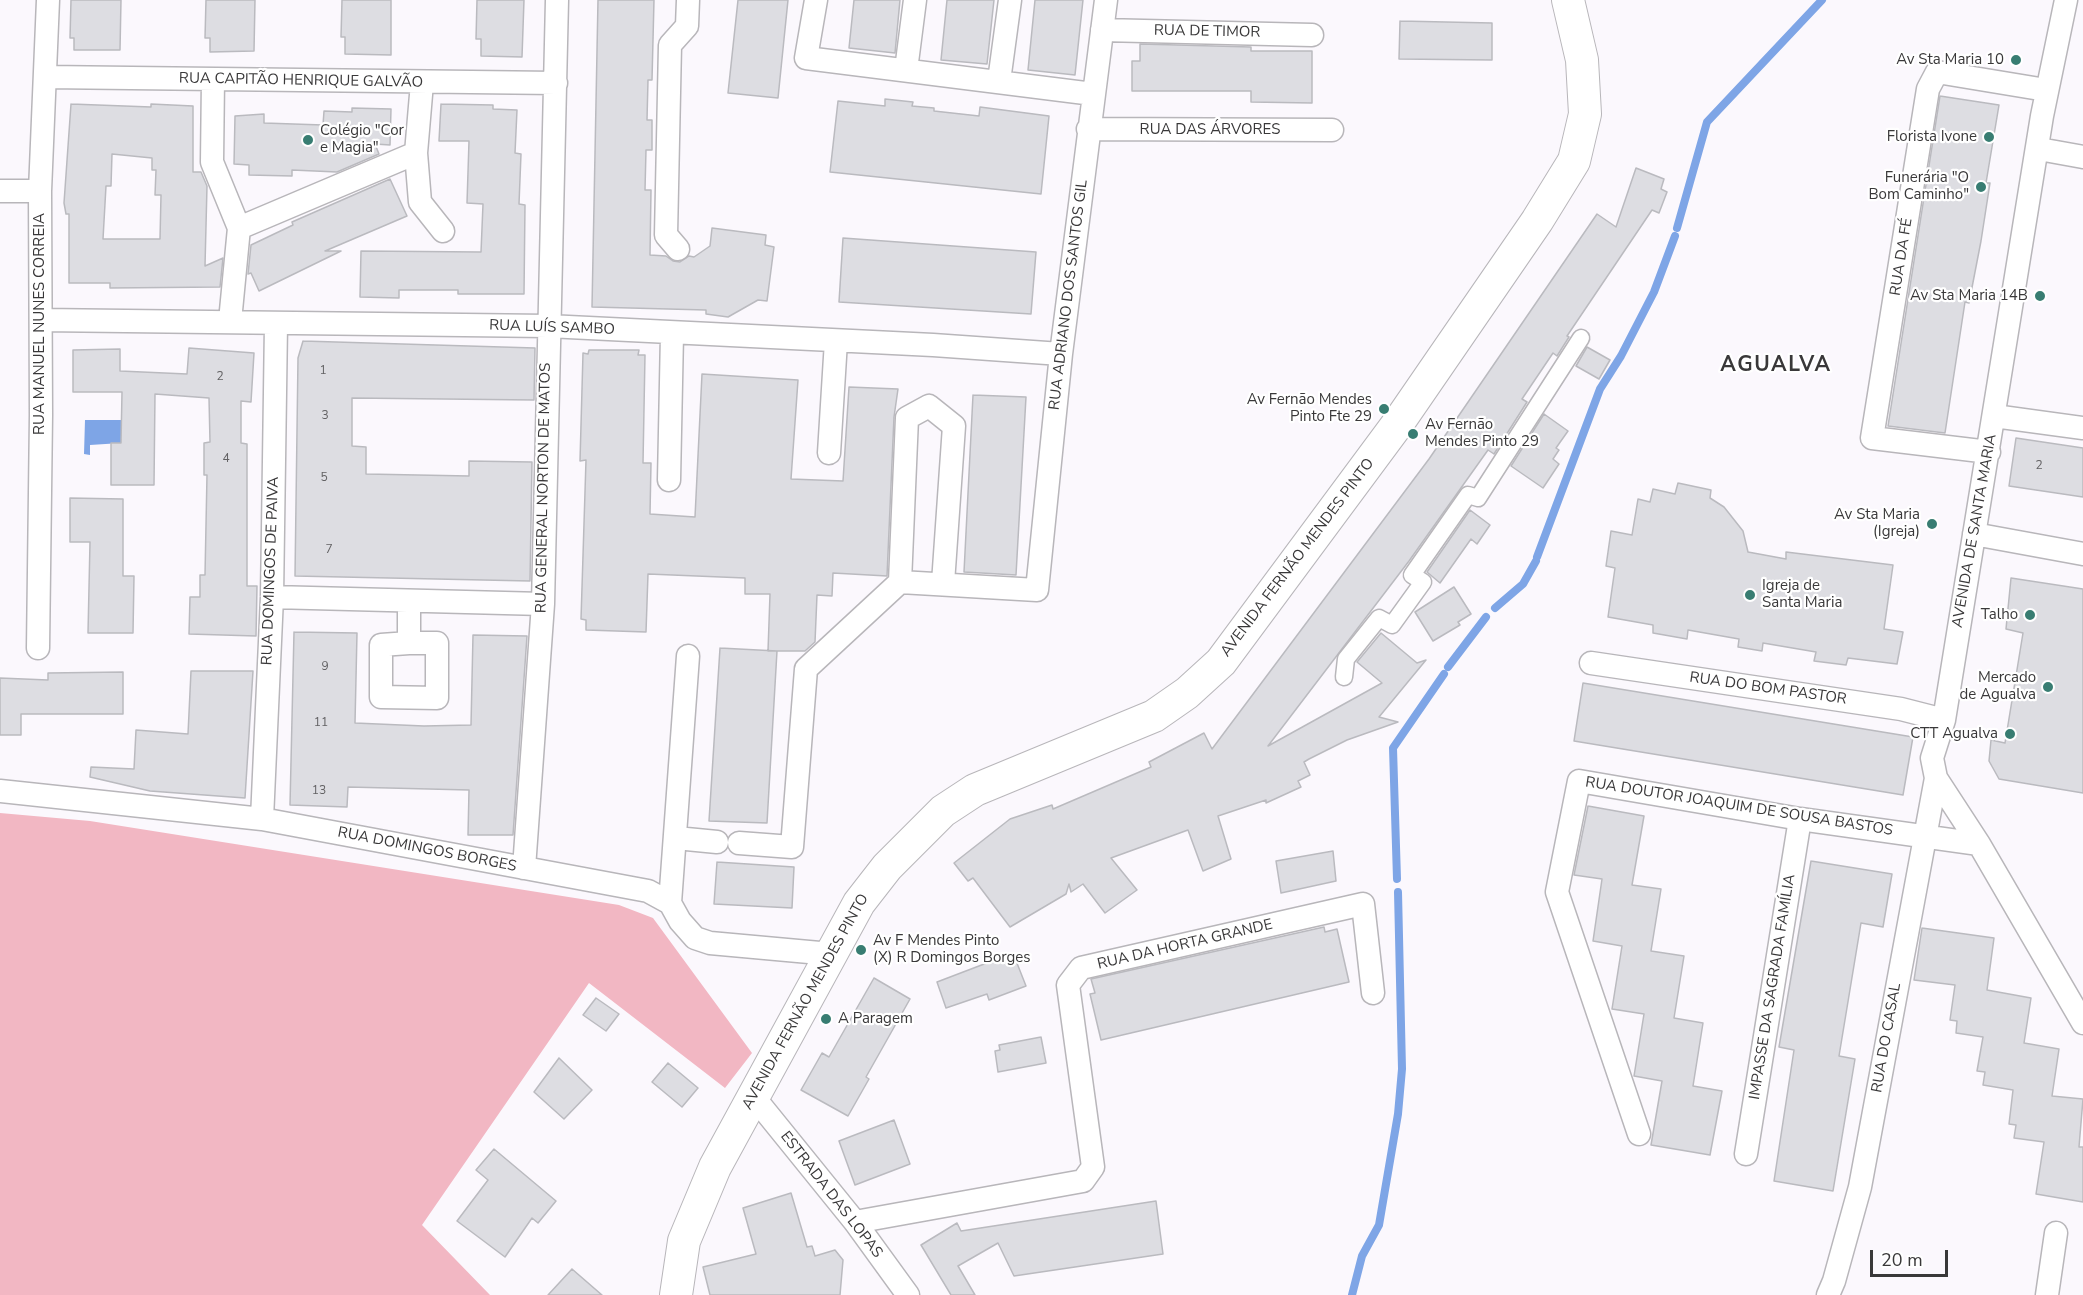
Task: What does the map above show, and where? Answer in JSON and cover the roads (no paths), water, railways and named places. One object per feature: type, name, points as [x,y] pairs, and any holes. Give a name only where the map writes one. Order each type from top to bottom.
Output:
[{"type":"main road","name":"AVENIDA FERNÃO MENDES PINTO","points":[[676,1295],[684,1241],[716,1167],[860,903],[887,867],[943,811],[975,790],[1154,716],[1187,693],[1235,646],[1396,426],[1538,221],[1574,160],[1585,114],[1582,60],[1568,0]]},
{"type":"street","name":"RUA MANUEL NUNES CORREIA","points":[[38,648],[40,190],[48,0]]},
{"type":"street","name":"RUA GENERAL NORTON DE MATOS","points":[[524,868],[543,604],[557,0]]},
{"type":"street","points":[[678,249],[666,235],[670,45],[687,26],[688,0]]},
{"type":"street","points":[[816,0],[806,58],[1093,94]]},
{"type":"street","points":[[906,70],[915,0]]},
{"type":"street","points":[[999,81],[1010,0]]},
{"type":"street","name":"RUA ADRIANO DOS SANTOS GIL","points":[[943,584],[1037,590],[1061,354],[1106,0]]},
{"type":"street","name":"AVENIDA DE SANTA MARIA","points":[[1936,778],[1932,758],[1944,720],[2046,90],[2066,0]]},
{"type":"street","name":"RUA DE TIMOR","points":[[1102,30],[1312,34]]},
{"type":"street","name":"RUA DA FÉ","points":[[1989,452],[1872,438],[1928,89],[1937,72],[2046,90]]},
{"type":"street","name":"RUA CAPITÃO HENRIQUE GALVÃO","points":[[46,77],[422,84],[556,83]]},
{"type":"street","points":[[213,79],[212,162],[239,228],[230,321]]},
{"type":"street","points":[[422,84],[416,153],[420,202],[443,231]]},
{"type":"street","name":"RUA DAS ÁRVORES","points":[[1088,129],[1332,130]]},
{"type":"street","points":[[2038,149],[2083,157]]},
{"type":"street","points":[[239,228],[416,153]]},
{"type":"street","points":[[0,190],[40,190]]},
{"type":"street","name":"RUA LUÍS SAMBO","points":[[41,320],[548,326],[1061,354]]},
{"type":"street","name":"RUA DOMINGOS DE PAIVA","points":[[262,819],[272,597],[276,324]]},
{"type":"street","points":[[669,480],[672,334]]},
{"type":"street","points":[[1344,677],[1346,659],[1379,618],[1392,625],[1424,582],[1412,575],[1468,495],[1478,498],[1581,338]]},
{"type":"street","points":[[829,453],[836,341]]},
{"type":"street","points":[[676,838],[792,847],[806,669],[900,582],[907,418],[929,406],[954,426],[943,584],[900,582]]},
{"type":"street","points":[[1994,416],[2083,428]]},
{"type":"street","points":[[1974,534],[2083,554]]},
{"type":"street","points":[[272,597],[543,604]]},
{"type":"street","points":[[409,600],[409,643]]},
{"type":"street","points":[[688,656],[670,903],[680,921],[694,938],[710,943],[831,954]]},
{"type":"street","name":"RUA DO BOM PASTOR","points":[[1591,663],[1901,709],[1944,720]]},
{"type":"street","points":[[1936,778],[1979,844],[2083,1023]]},
{"type":"street","name":"RUA DO CASAL","points":[[1828,1295],[1860,1187],[1936,778]]},
{"type":"street","name":"RUA DOUTOR JOAQUIM DE SOUSA BASTOS","points":[[1639,1134],[1557,892],[1579,780],[1800,819],[1979,844]]},
{"type":"street","name":"RUA DOMINGOS BORGES","points":[[0,791],[262,819],[648,891],[670,903]]},
{"type":"street","name":"IMPASSE DA SAGRADA FAMÍLIA","points":[[1746,1154],[1800,819]]},
{"type":"street","name":"RUA DA HORTA GRANDE","points":[[855,1222],[1083,1181],[1093,1167],[1068,985],[1082,968],[1363,904],[1373,993]]},
{"type":"street","name":"ESTRADA DAS LOPAS","points":[[753,1096],[855,1222],[908,1295]]},
{"type":"street","points":[[2047,1295],[2056,1233]]},
{"type":"water","points":[[85,420],[122,420],[121,443],[90,445],[90,455],[84,454]]},
{"type":"waterway","points":[[1677,228],[1707,122],[1822,0]]},
{"type":"waterway","points":[[1537,557],[1600,389],[1621,356],[1654,292],[1675,236]]},
{"type":"waterway","points":[[1495,608],[1523,584],[1536,561]]},
{"type":"waterway","points":[[1448,667],[1486,617]]},
{"type":"waterway","points":[[1397,879],[1393,748],[1444,674]]},
{"type":"waterway","points":[[1352,1295],[1362,1256],[1379,1225],[1398,1114],[1402,1069],[1398,892]]},
{"type":"place","name":"Av Sta Maria 10","points":[[2016,60]]},
{"type":"place","name":"Florista Ivone","points":[[1989,137]]},
{"type":"place","name":"Colégio \"Cor e Magia\"","points":[[308,140]]},
{"type":"place","name":"Funerária \"O Bom Caminho\"","points":[[1981,187]]},
{"type":"place","name":"Av Sta Maria 14B","points":[[2040,296]]},
{"type":"place","name":"Av Fernão Mendes Pinto Fte 29","points":[[1384,409]]},
{"type":"place","name":"Av Fernão Mendes Pinto 29","points":[[1413,434]]},
{"type":"place","name":"Av Sta Maria (Igreja)","points":[[1932,524]]},
{"type":"place","name":"Igreja de Santa Maria","points":[[1750,595]]},
{"type":"place","name":"Talho","points":[[2030,615]]},
{"type":"place","name":"Mercado de Agualva","points":[[2048,687]]},
{"type":"place","name":"CTT Agualva","points":[[2010,734]]},
{"type":"place","name":"Av F Mendes Pinto (X) R Domingos Borges","points":[[861,950]]},
{"type":"place","name":"A Paragem","points":[[826,1019]]},
{"type":"district","name":"AGUALVA","points":[[1776,366]]}]
